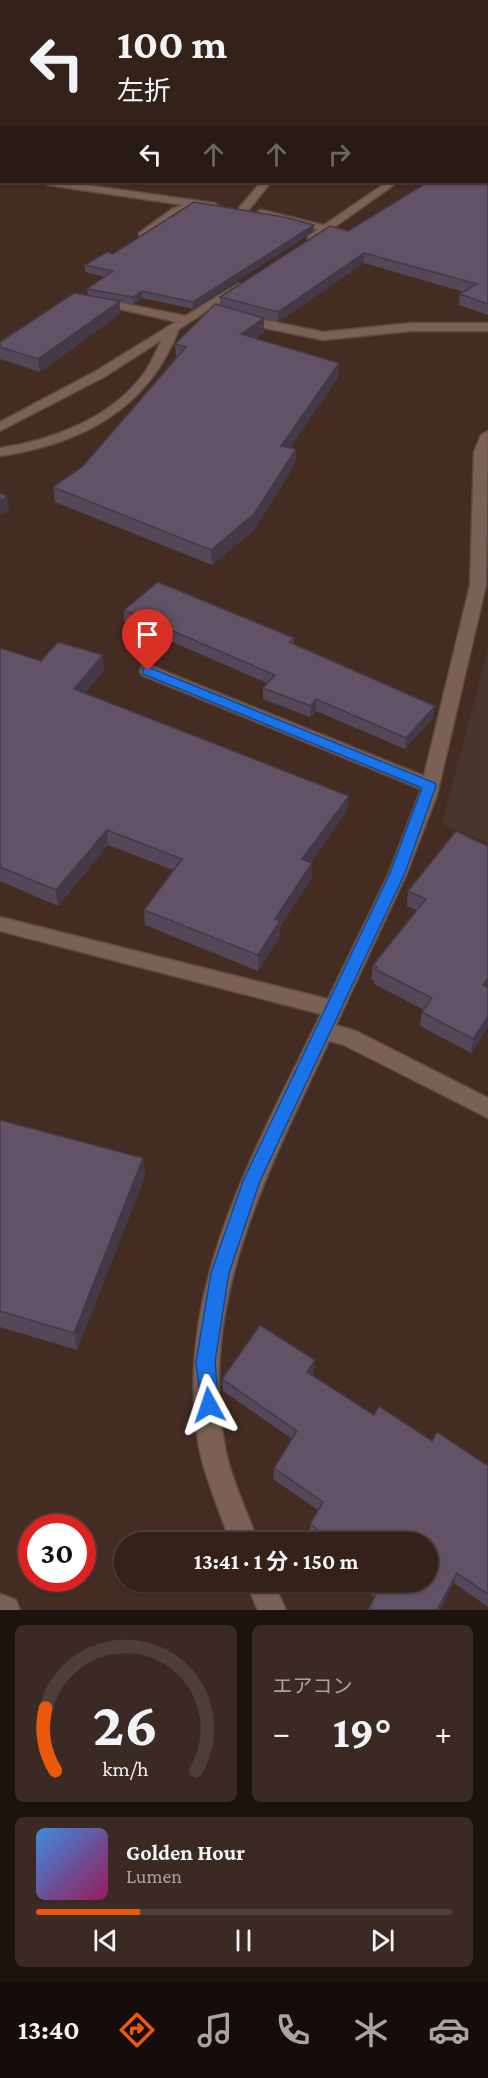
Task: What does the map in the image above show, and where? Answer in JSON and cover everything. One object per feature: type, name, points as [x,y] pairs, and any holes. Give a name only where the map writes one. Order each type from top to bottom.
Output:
[{"type":"street","points":[[55,183],[288,217],[327,229]]},
{"type":"street","points":[[233,209],[265,183]]},
{"type":"street","points":[[301,246],[392,183]]},
{"type":"street","points":[[131,243],[184,206],[192,203]]},
{"type":"street","points":[[0,427],[64,394],[186,320],[215,312],[252,278]]},
{"type":"street","points":[[84,298],[186,320]]},
{"type":"street","points":[[215,312],[260,325],[322,336],[434,326],[488,327]]},
{"type":"street","points":[[0,452],[48,444],[87,427],[107,415],[161,361],[172,329]]},
{"type":"street","points":[[241,1532],[212,1448],[205,1362],[220,1273],[252,1181],[398,873],[430,786],[478,585],[481,452],[488,435]]},
{"type":"street","points":[[148,671],[430,786]]},
{"type":"street","points":[[0,924],[333,1009]]},
{"type":"street","points":[[323,1031],[349,1037],[488,1109]]},
{"type":"street","points":[[264,1592],[272,1610]]},
{"type":"street","points":[[0,1608],[6,1610]]},
{"type":"shaded area","points":[[488,649],[488,843],[442,824]]},
{"type":"building","points":[[426,183],[488,183],[488,304],[460,294],[477,284],[364,253],[278,312],[220,297],[330,226],[348,231]]},
{"type":"building","points":[[194,202],[284,217],[314,225],[193,302],[142,291],[133,297],[87,289],[113,271],[85,265],[107,252],[113,254]]},
{"type":"building","points":[[74,293],[120,301],[38,359],[0,347],[0,342]]},
{"type":"building","points":[[215,304],[264,318],[241,334],[339,363],[281,446],[296,449],[254,514],[211,550],[53,487],[83,466],[186,347],[175,344]]},
{"type":"building","points":[[0,493],[7,496],[0,501]]},
{"type":"building","points":[[158,582],[294,638],[289,642],[435,706],[406,738],[316,699],[311,706],[263,688],[275,675],[124,610]]},
{"type":"building","points":[[58,642],[103,655],[74,689],[349,796],[302,859],[312,863],[275,919],[280,921],[258,955],[144,910],[182,859],[107,830],[56,890],[0,867],[0,648],[41,661]]},
{"type":"building","points":[[456,831],[488,846],[488,978],[483,985],[488,988],[488,1017],[473,1039],[422,1012],[432,998],[375,969],[377,967],[373,965],[426,899],[408,891]]},
{"type":"building","points":[[0,1120],[143,1158],[74,1333],[0,1311]]},
{"type":"building","points":[[260,1325],[315,1360],[307,1372],[374,1415],[379,1406],[432,1441],[437,1432],[488,1466],[488,1594],[457,1573],[437,1610],[372,1610],[369,1608],[377,1592],[438,1592],[438,1532],[321,1532],[310,1524],[323,1502],[274,1468],[297,1431],[222,1379]]},
{"type":"route","points":[[148,671],[430,786],[398,873],[252,1181],[220,1273],[205,1362],[209,1405]]}]
